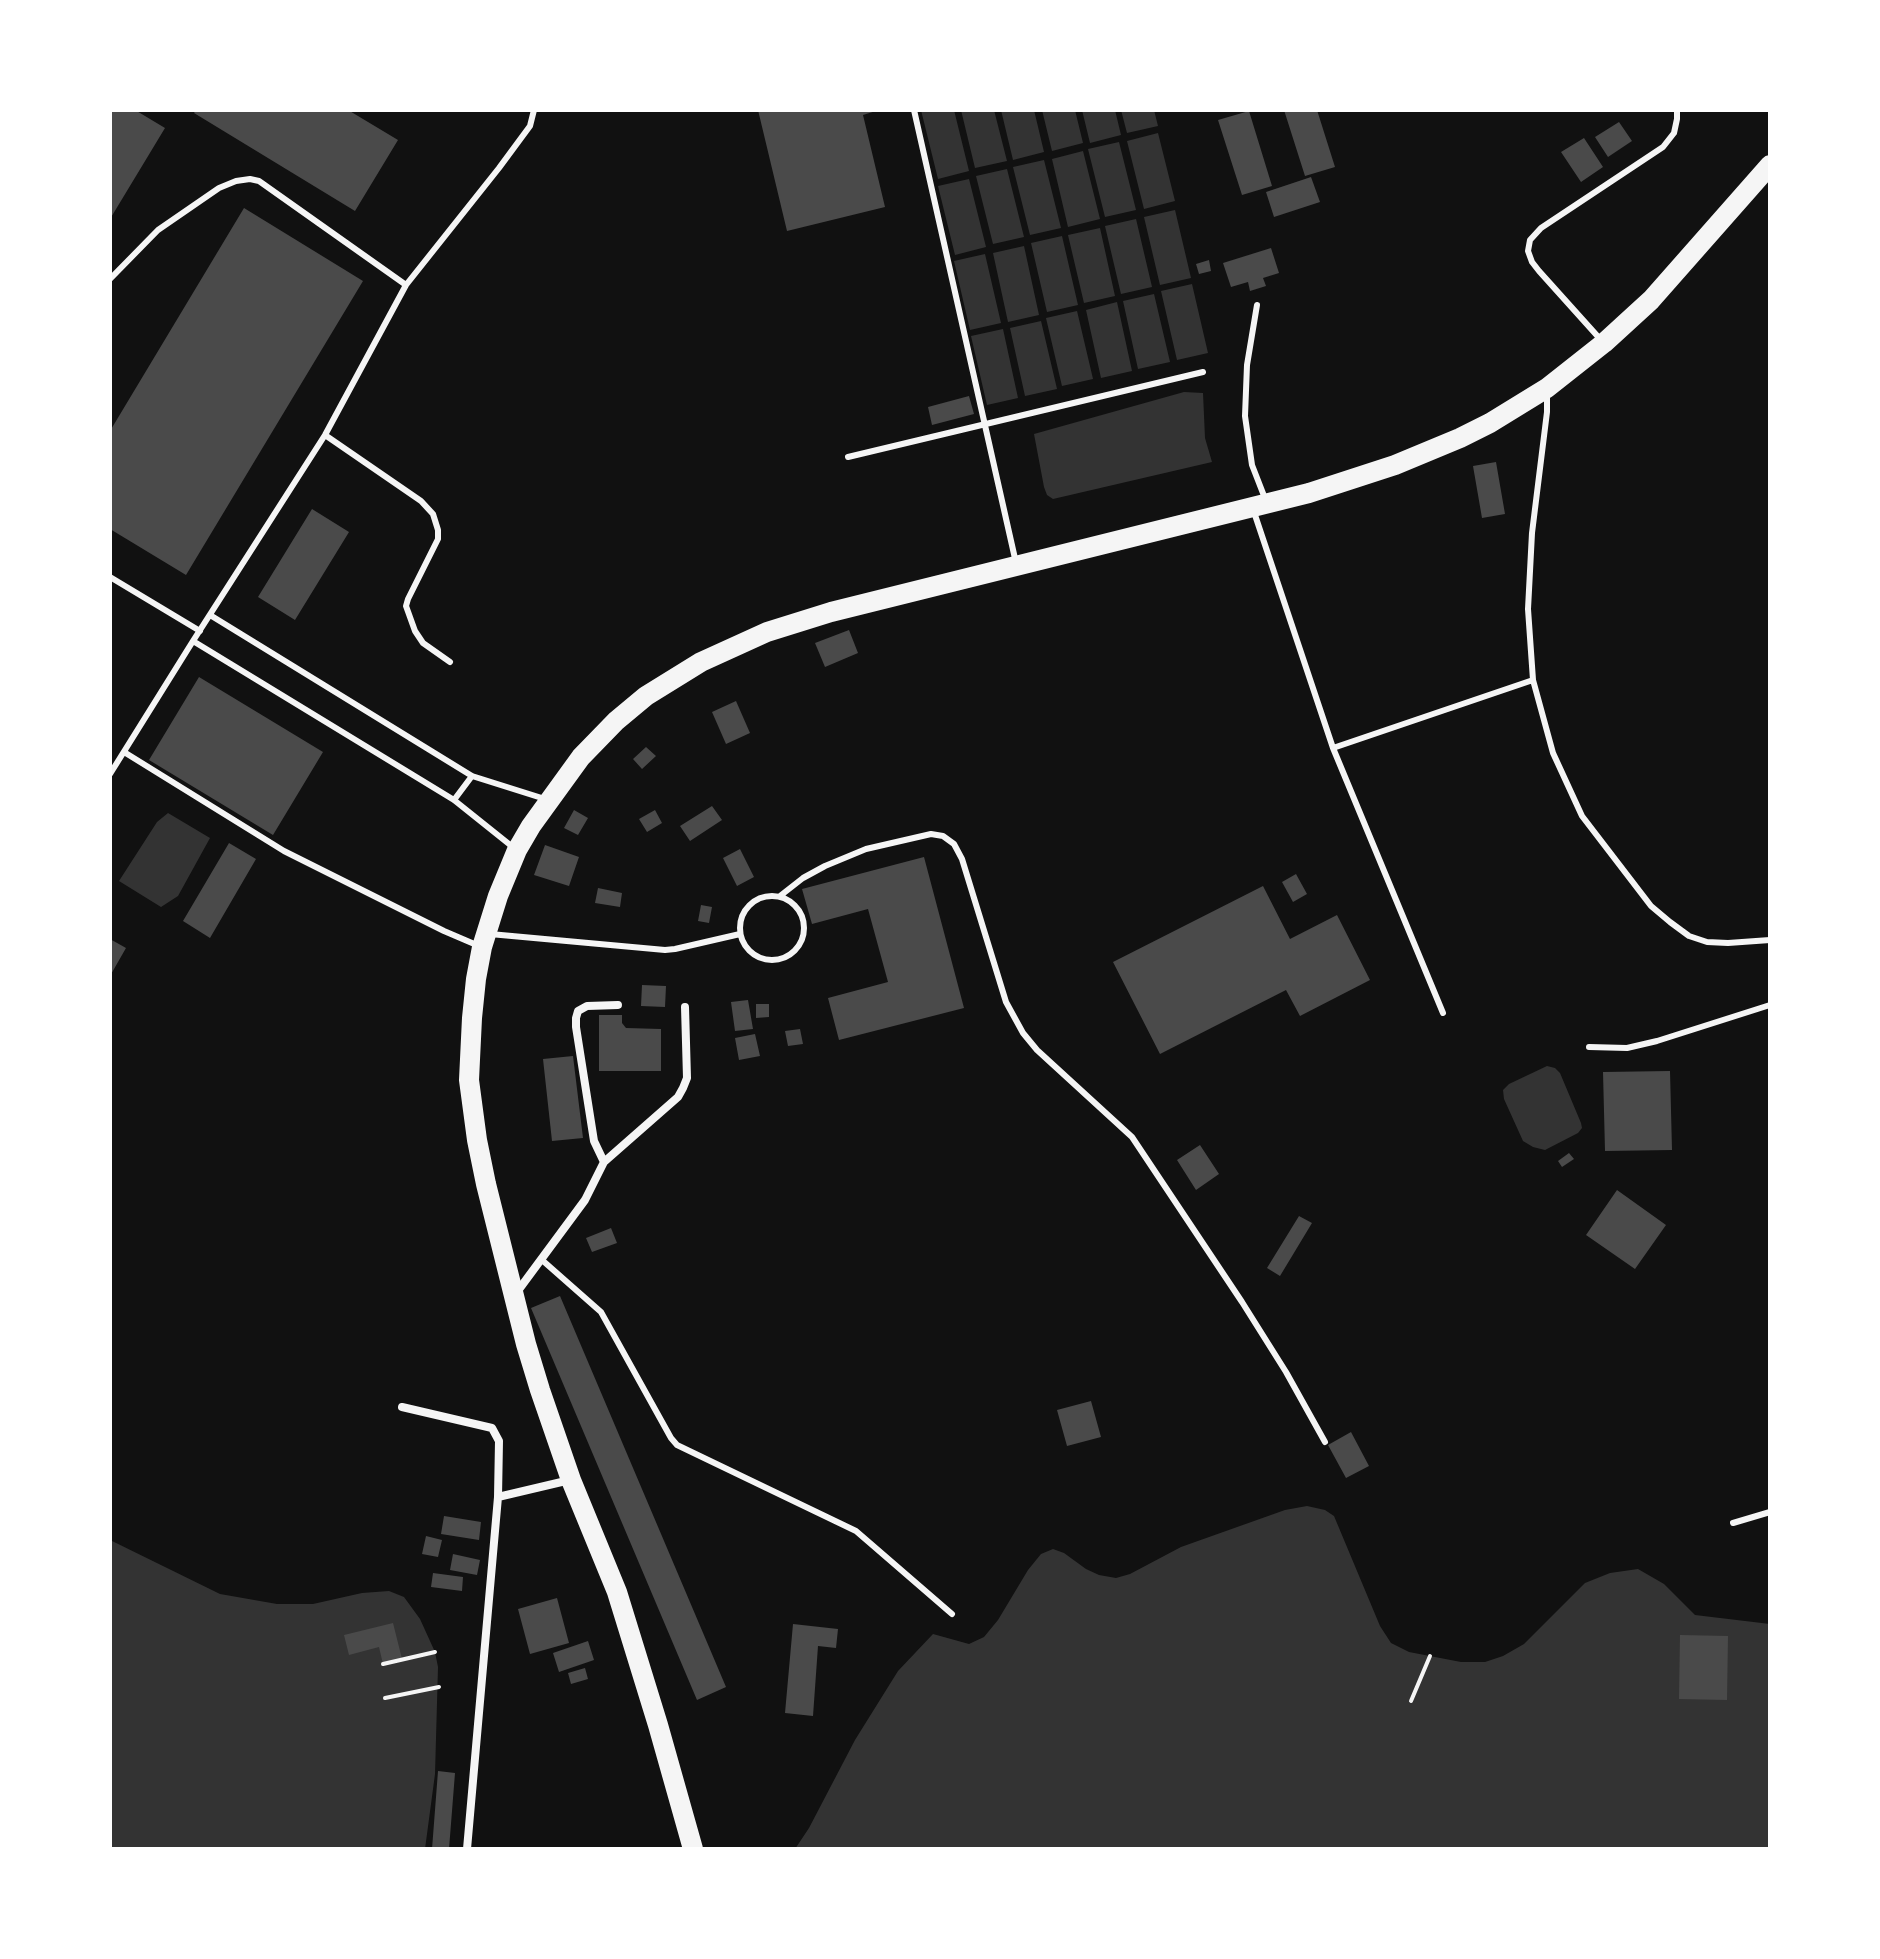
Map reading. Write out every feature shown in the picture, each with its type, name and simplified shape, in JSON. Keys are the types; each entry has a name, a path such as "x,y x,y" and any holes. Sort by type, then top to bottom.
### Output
{"highway":[{"path":"693,1849 617,1592 571,1480 540,1390 477,1140 469,1080 476,979 484,940 517,850 548,800 581,757 646,696 701,662 767,632 831,612 1260,506 1360,478 1490,423 1547,388 1604,343 1651,300 1770,165"}],"street":[{"path":"604,1162 594,1141 576,1018 578,1011 587,1006 618,1005"},
{"path":"514,1296 585,1200 604,1162 678,1097 687,1078 685,1007"},
{"path":"402,1407 492,1428 499,1441 498,1497 467,1849"},
{"path":"498,1497 571,1480"}],"lane":[{"path":"110,774 325,435 406,285 530,126 534,110"},
{"path":"914,110 1017,566"},
{"path":"1604,343 1532,262 1528,251 1530,240 1541,228 1663,147 1674,133 1677,110"},
{"path":"110,279 158,230 219,188 250,179 259,181 406,285"},
{"path":"1257,305 1247,365 1245,416 1260,506 1333,748 1443,1013"},
{"path":"848,457 1203,372"},
{"path":"1547,388 1547,412 1532,533 1528,609 1533,680 1553,753 1582,816 1651,906 1689,936 1707,942 1770,940"},
{"path":"325,435 421,501 433,514 438,539 406,606 423,643 450,662"},
{"path":"110,577 200,631"},
{"path":"210,615 472,776 548,800"},
{"path":"193,641 454,800 517,850"},
{"path":"1333,748 1533,680"},
{"path":"124,752 284,851 444,931 484,940 665,950 740,934"},
{"path":"454,800 472,776"},
{"path":"780,896 803,878 866,849 931,834 943,836 954,844 962,859 1006,1002 1023,1033 1037,1050 1120,1124 1144,1154 1257,1325 1325,1442"},
{"path":"780,896 798,909 803,919 802,939 797,948 781,959 761,958 745,945 740,934 743,913 759,898 780,896"},
{"path":"1589,1047 1627,1048 1770,1005"},
{"path":"542,1260 601,1312 677,1445 856,1531 952,1614"},
{"path":"1733,1523 1770,1512"}],"path":[{"path":"383,1664 435,1652"},
{"path":"1411,1701 1430,1656"},
{"path":"385,1698 439,1687"}],"shaded area":[{"path":"921,110 954,110 969,171 938,179"},
{"path":"961,110 994,110 1007,161 975,168"},
{"path":"1001,110 1034,110 1044,152 1013,160"},
{"path":"1042,110 1075,110 1083,143 1052,151"},
{"path":"1082,110 1115,110 1121,135 1090,143"},
{"path":"1121,110 1154,110 1158,126 1127,133"},
{"path":"1158,133 1175,201 1144,209 1127,141"},
{"path":"1119,142 1136,210 1105,217 1088,149"},
{"path":"1083,151 1100,219 1068,227 1052,159"},
{"path":"1044,160 1061,228 1030,235 1013,167"},
{"path":"1007,169 1024,237 993,244 976,176"},
{"path":"969,179 986,247 955,255 938,186"},
{"path":"1175,210 1191,278 1160,285 1144,217"},
{"path":"1136,219 1152,287 1121,294 1105,226"},
{"path":"1100,228 1115,296 1084,303 1068,235"},
{"path":"1062,236 1078,305 1047,312 1031,243"},
{"path":"1024,246 1039,315 1008,322 993,253"},
{"path":"985,254 1001,323 970,330 954,261"},
{"path":"1192,284 1208,353 1177,360 1161,291"},
{"path":"1154,294 1170,362 1138,369 1123,301"},
{"path":"1117,302 1132,371 1101,378 1086,310"},
{"path":"1077,311 1093,379 1062,386 1046,318"},
{"path":"1041,321 1057,389 1025,396 1010,328"},
{"path":"1003,329 1018,398 987,405 971,336"},
{"path":"1184,392 1203,393 1205,438 1212,462 1053,499 1047,495 1034,434"},
{"path":"168,813 210,838 178,896 161,907 119,881 157,822"},
{"path":"1547,1066 1560,1073 1582,1128 1545,1150 1523,1141 1503,1090"},
{"path":"1307,1506 1325,1510 1334,1516 1380,1626 1391,1643 1409,1652 1461,1662 1485,1662 1503,1656 1524,1644 1585,1583 1610,1573 1638,1569 1664,1584 1695,1615 1770,1624 1770,1849 795,1849 855,1740 898,1671 933,1634 969,1644 984,1637 1041,1554 1053,1549 1099,1575 1116,1578 1130,1574 1181,1547 1285,1510"},
{"path":"110,1540 220,1594 277,1604 313,1604 362,1593 389,1591 404,1597 420,1619 435,1652 438,1667 435,1774 425,1849 110,1849"}],"building":[{"path":"110,110 135,110 165,128 110,219"},
{"path":"196,110 348,110 398,140 355,211 194,113"},
{"path":"758,110 879,110 863,115 885,207 787,231"},
{"path":"1284,110 1317,110 1335,167 1305,176"},
{"path":"1249,111 1272,186 1242,195 1218,120"},
{"path":"1619,122 1632,141 1608,157 1595,137"},
{"path":"1584,138 1603,167 1581,182 1561,152"},
{"path":"1311,177 1320,202 1274,217 1266,192"},
{"path":"244,208 363,281 186,575 110,529 110,431"},
{"path":"1271,248 1279,273 1263,278 1266,286 1250,291 1248,282 1231,287 1223,263"},
{"path":"1209,260 1211,271 1199,274 1196,264"},
{"path":"969,396 974,414 932,425 928,407"},
{"path":"1496,462 1505,514 1482,518 1473,466"},
{"path":"312,509 349,532 295,620 258,597"},
{"path":"849,630 858,653 825,667 815,643"},
{"path":"199,677 323,752 273,835 149,760"},
{"path":"736,701 750,733 726,744 712,712"},
{"path":"646,747 656,756 642,769 633,759"},
{"path":"712,806 722,820 690,841 680,826"},
{"path":"574,810 588,818 578,835 564,828"},
{"path":"655,810 662,823 647,832 639,819"},
{"path":"229,843 256,859 210,938 183,921"},
{"path":"545,845 579,857 569,886 534,875"},
{"path":"740,849 754,877 737,886 723,858"},
{"path":"924,857 964,1008 839,1040 828,998 888,982 868,909 812,924 802,889"},
{"path":"1296,874 1307,894 1293,902 1282,882"},
{"path":"1263,886 1290,939 1337,915 1370,980 1300,1016 1286,990 1160,1054 1113,962"},
{"path":"598,888 622,893 620,907 595,903"},
{"path":"701,905 712,907 709,923 698,921"},
{"path":"110,939 126,948 110,976"},
{"path":"642,985 666,986 665,1007 641,1006"},
{"path":"748,1000 753,1029 735,1031 731,1002"},
{"path":"756,1004 769,1004 769,1017 756,1018"},
{"path":"599,1015 622,1015 626,1028 661,1029 661,1071 599,1071"},
{"path":"800,1029 803,1044 788,1046 785,1031"},
{"path":"755,1034 760,1056 739,1060 735,1038"},
{"path":"573,1056 583,1138 552,1141 543,1059"},
{"path":"1670,1071 1672,1150 1605,1151 1603,1072"},
{"path":"1200,1145 1219,1174 1196,1190 1177,1160"},
{"path":"1569,1153 1574,1159 1562,1167 1558,1161"},
{"path":"1617,1190 1666,1225 1635,1269 1586,1235"},
{"path":"1299,1216 1312,1223 1280,1276 1267,1268"},
{"path":"611,1228 617,1243 592,1252 586,1238"},
{"path":"560,1296 726,1687 697,1700 531,1308"},
{"path":"1091,1401 1101,1437 1067,1446 1057,1410"},
{"path":"1351,1432 1369,1466 1346,1478 1328,1445"},
{"path":"444,1516 481,1522 479,1540 441,1534"},
{"path":"426,1536 442,1540 438,1557 422,1554"},
{"path":"453,1554 480,1560 477,1575 450,1570"},
{"path":"433,1573 463,1577 462,1591 431,1587"},
{"path":"557,1598 569,1643 530,1654 518,1609"},
{"path":"393,1623 402,1659 383,1664 379,1647 349,1655 344,1635"},
{"path":"793,1624 838,1629 836,1648 818,1646 813,1716 785,1713"},
{"path":"1680,1635 1728,1636 1727,1700 1679,1699"},
{"path":"588,1641 594,1660 559,1672 553,1653"},
{"path":"585,1668 588,1679 571,1684 568,1673"},
{"path":"438,1771 455,1773 449,1849 432,1849"}]}
